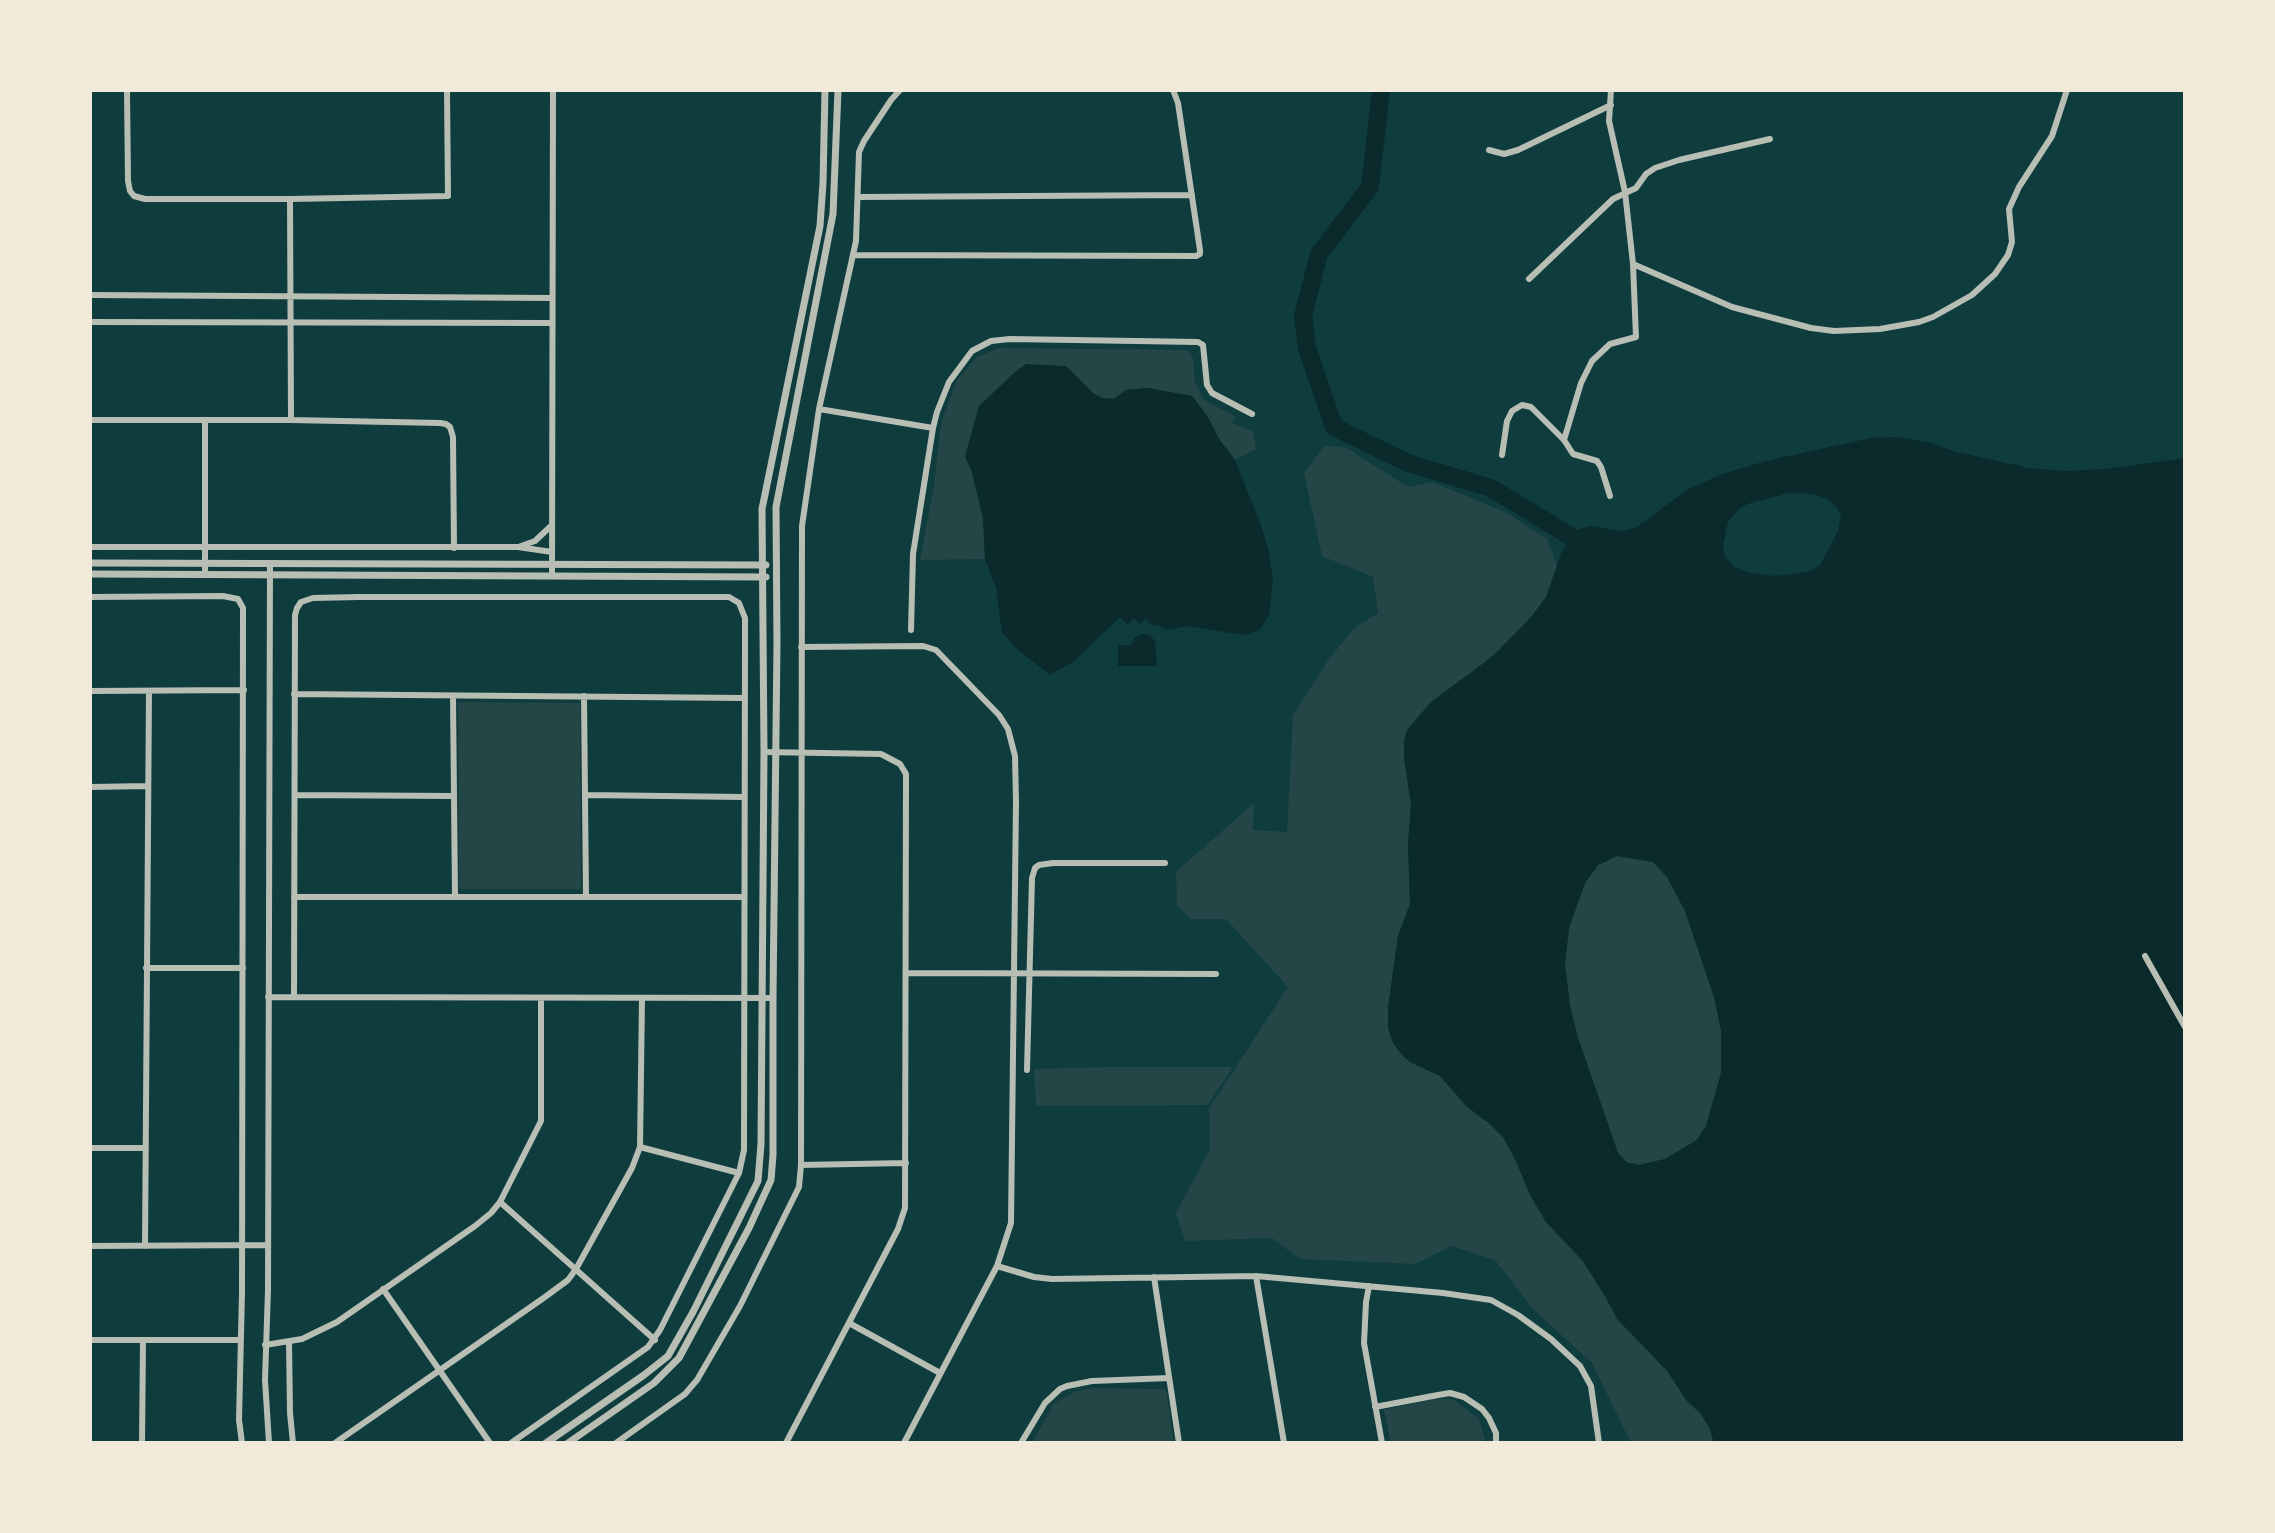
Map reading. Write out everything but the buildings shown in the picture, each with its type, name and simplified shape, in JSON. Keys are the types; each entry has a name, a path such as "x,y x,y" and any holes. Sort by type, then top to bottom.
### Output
{"street":[{"path":"127,90 128,181 134,196 145,199 448,196 447,90"},
{"path":"552,576 553,90"},
{"path":"546,1443 668,1356 752,1196 760,1171 764,752 762,518 820,226 825,90"},
{"path":"568,1443 654,1383 679,1358 762,1203 771,1180 777,499 833,214 838,90"},
{"path":"616,1443 685,1394 697,1380 740,1306 799,1187 802,526 819,409 853,255 859,197 859,152 900,90"},
{"path":"853,255 1190,257 1200,254 1178,103 1173,90"},
{"path":"1564,440 1581,383 1592,361 1610,344 1636,337 1633,264 1625,192 1609,121 1611,90"},
{"path":"1633,264 1732,307 1811,328 1843,331 1880,329 1910,325 1933,317 1972,295 1995,274 2008,255 2012,242 2009,209 2019,187 2052,136 2067,90"},
{"path":"1489,150 1504,154 1518,150 1611,105"},
{"path":"1529,279 1613,199 1636,188 1646,174 1666,164 1770,139"},
{"path":"859,197 1192,195"},
{"path":"290,199 291,420"},
{"path":"90,295 552,298"},
{"path":"90,322 552,323"},
{"path":"911,630 913,554 933,428 942,396 955,371 972,351 991,341 1010,339 1198,342 1203,345 1207,385 1212,393 1252,414"},
{"path":"1502,455 1507,421 1512,411 1522,405 1531,407 1564,440 1573,454 1599,464 1610,496"},
{"path":"819,409 933,428"},
{"path":"90,420 440,423 450,427 453,437 454,548"},
{"path":"205,420 205,574"},
{"path":"518,547 535,541 552,525"},
{"path":"90,547 518,547 552,552"},
{"path":"90,563 776,565"},
{"path":"269,1443 265,1404 265,1345 270,563"},
{"path":"90,574 776,577"},
{"path":"90,597 223,596 238,599 244,616 239,1420 242,1443"},
{"path":"294,997 294,694 297,608 301,602 313,598 734,599 744,612 744,1150 739,1173 655,1340 639,1355 511,1443"},
{"path":"801,647 923,646 936,650 1004,722 1013,745 1016,770 1011,1223 997,1266 904,1443"},
{"path":"90,691 244,690"},
{"path":"145,1246 149,691"},
{"path":"294,694 744,698"},
{"path":"453,696 455,896"},
{"path":"584,696 586,897"},
{"path":"764,752 875,753 900,764 906,780 905,1208 786,1443"},
{"path":"90,787 148,786"},
{"path":"295,795 453,796"},
{"path":"586,795 743,797"},
{"path":"1027,1070 1032,878 1035,868 1053,863 1165,863"},
{"path":"294,897 743,897"},
{"path":"2145,956 2185,1027"},
{"path":"146,968 243,968"},
{"path":"906,973 1216,974"},
{"path":"268,997 773,998"},
{"path":"265,1345 302,1339 328,1328 475,1226 500,1202 541,1121 541,998"},
{"path":"335,1443 545,1297 568,1280 576,1269 632,1168 640,1147 642,998"},
{"path":"640,1147 739,1173"},
{"path":"90,1148 145,1148"},
{"path":"801,1165 906,1163"},
{"path":"500,1202 655,1340"},
{"path":"90,1246 268,1245"},
{"path":"997,1266 1052,1279 1256,1276 1491,1300 1509,1308 1551,1339 1580,1366 1595,1405 1599,1443"},
{"path":"1256,1276 1284,1443"},
{"path":"1154,1277 1179,1443"},
{"path":"1369,1286 1364,1343 1382,1443"},
{"path":"383,1289 490,1443"},
{"path":"849,1323 940,1373"},
{"path":"90,1340 240,1340"},
{"path":"142,1443 143,1340"},
{"path":"289,1342 293,1443"},
{"path":"1021,1443 1045,1403 1060,1389 1092,1381 1169,1378"},
{"path":"1375,1407 1450,1393 1464,1397 1489,1418 1496,1433 1496,1443"}],"shaded area":[{"path":"999,348 1187,350 1193,358 1195,383 1205,401 1235,416 1232,423 1253,431 1256,449 1235,460 1192,396 1146,388 1126,390 1114,399 1102,398 1066,366 995,393 979,406 965,457 972,472 983,518 985,559 920,560 934,486 941,423 957,380 977,357"},
{"path":"1026,364 1066,366 1102,398 1114,399 1126,390 1147,388 1192,396 1235,460 1262,528 1273,579 1269,615 1260,630 1243,635 1188,626 1166,630 1157,624 1154,627 1146,619 1140,624 1134,619 1127,625 1120,617 1073,662 1050,675 1016,648 1002,632 996,588 985,559 983,518 972,472 965,457 979,406"},
{"path":"1896,437 1928,442 1957,452 2029,468 2064,471 2185,458 2185,1443 1714,1443 1700,1413 1686,1400 1668,1372 1618,1320 1583,1261 1546,1222 1503,1137 1467,1107 1440,1076 1410,1062 1401,1054 1388,1028 1398,936 1410,904 1408,844 1411,805 1404,757 1407,730 1431,702 1493,656 1532,616 1546,597 1570,536 1579,529 1590,526 1623,531 1635,528 1690,488 1725,473 1871,438","holes":["1789,493 1825,498 1837,507 1841,516 1838,531 1820,565 1808,572 1776,576 1749,573 1733,566 1724,554 1723,546 1728,522 1747,504","1617,856 1653,862 1667,877 1685,911 1714,997 1721,1030 1721,1073 1706,1126 1697,1140 1665,1159 1639,1165 1626,1162 1618,1153 1578,1038 1565,964 1569,928 1585,883 1598,865"]},
{"path":"1324,446 1345,447 1408,487 1432,482 1505,512 1547,539 1558,568 1546,597 1522,629 1455,686 1404,757 1411,805 1408,844 1410,904 1398,936 1388,1028 1393,1043 1410,1062 1440,1076 1503,1137 1546,1222 1583,1261 1618,1320 1668,1372 1686,1400 1700,1413 1714,1443 1631,1443 1592,1363 1532,1308 1495,1260 1451,1246 1415,1264 1300,1259 1272,1238 1185,1241 1176,1213 1210,1149 1209,1108 1288,987 1226,919 1191,919 1177,905 1176,872 1254,803 1253,830 1287,832 1293,715 1327,662 1354,628 1378,613 1373,577 1322,556 1304,473"},
{"path":"1142,634 1150,635 1155,641 1157,666 1118,666 1118,645 1131,645 1134,638"},
{"path":"458,702 580,703 581,889 459,889"},
{"path":"1617,856 1653,862 1667,877 1685,911 1714,997 1721,1030 1721,1073 1706,1126 1697,1140 1665,1159 1639,1165 1626,1162 1618,1153 1578,1038 1565,964 1569,928 1585,883 1598,865"},
{"path":"1233,1067 1208,1105 1036,1106 1034,1069"},
{"path":"1091,1388 1166,1389 1174,1443 1032,1443 1054,1403 1074,1392"},
{"path":"1434,1399 1453,1399 1479,1419 1486,1443 1391,1443 1384,1410"}],"waterway":[{"path":"1381,90 1370,187 1319,254 1303,316 1307,348 1334,427 1408,463 1491,488 1570,536 1585,552"}]}
